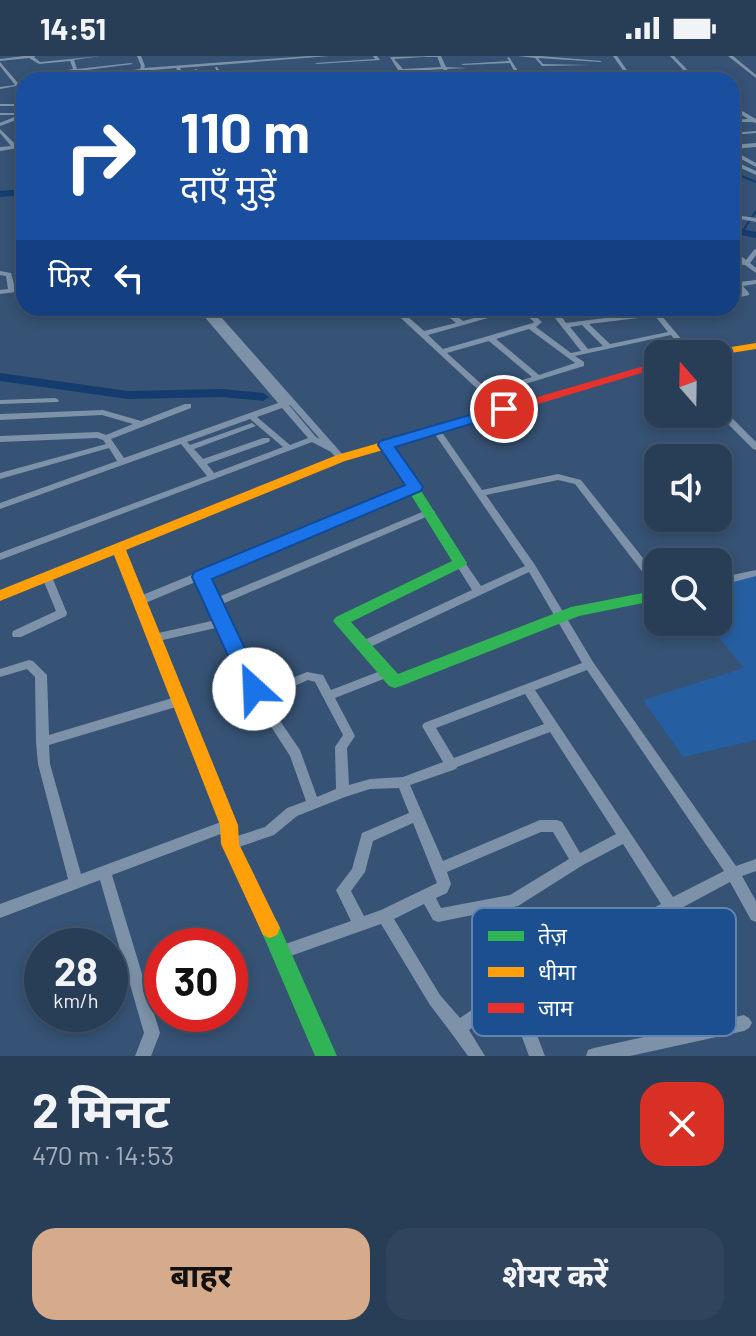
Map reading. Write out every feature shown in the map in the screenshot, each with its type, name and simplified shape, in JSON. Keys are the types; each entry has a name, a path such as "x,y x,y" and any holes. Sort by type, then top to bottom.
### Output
{"street":[{"path":"16,84 0,61 31,56 36,62 44,63 97,56 115,72"},
{"path":"239,72 279,56"},
{"path":"272,57 327,56"},
{"path":"400,70 391,58 437,56 446,72"},
{"path":"460,57 508,56 518,72"},
{"path":"520,56 557,68 589,67 598,59"},
{"path":"672,56 687,72"},
{"path":"730,56 756,77"},
{"path":"145,72 202,57 218,61"},
{"path":"144,72 166,60 246,58 291,65 376,58 387,71"},
{"path":"290,58 291,65"},
{"path":"72,60 75,70"},
{"path":"179,62 196,70 218,61"},
{"path":"357,61 360,72"},
{"path":"44,63 52,72"},
{"path":"266,63 271,72"},
{"path":"334,63 340,72"},
{"path":"482,63 487,72"},
{"path":"469,72 482,63 589,67 599,72"},
{"path":"60,72 109,66 137,72"},
{"path":"250,66 254,72"},
{"path":"557,68 589,67"},
{"path":"382,72 444,68 463,72"},
{"path":"0,69 16,86"},
{"path":"0,149 15,147 1,125"},
{"path":"748,132 756,138"},
{"path":"740,133 756,132"},
{"path":"747,263 756,251"},
{"path":"740,257 756,271"},
{"path":"740,263 747,263"},
{"path":"0,273 9,274 12,290"},
{"path":"0,292 16,290"},
{"path":"208,316 286,403 331,444 336,454"},
{"path":"215,316 313,439 336,454"},
{"path":"403,316 504,409"},
{"path":"452,316 461,323"},
{"path":"422,334 487,316"},
{"path":"442,352 531,327 538,322 530,316"},
{"path":"558,316 586,352"},
{"path":"565,325 638,316"},
{"path":"659,316 677,340"},
{"path":"584,323 608,346"},
{"path":"489,395 581,364 531,327"},
{"path":"571,355 671,333"},
{"path":"490,338 538,378"},
{"path":"732,350 756,346"},
{"path":"1,593 118,548 336,454 386,445 644,369"},
{"path":"0,402 55,400"},
{"path":"185,444 205,442 286,403"},
{"path":"0,476 108,442 141,424 188,406"},
{"path":"0,417 103,412 141,424"},
{"path":"249,420 277,451"},
{"path":"0,506 121,460 185,444 249,420"},
{"path":"249,420 288,447"},
{"path":"732,423 756,447"},
{"path":"436,430 531,567 558,618 589,665 733,873 756,915"},
{"path":"0,439 90,434 108,442 121,460"},
{"path":"0,557 313,439"},
{"path":"201,463 266,440"},
{"path":"205,442 218,457"},
{"path":"185,444 212,476"},
{"path":"386,445 479,592"},
{"path":"479,493 558,477 578,482 644,566"},
{"path":"139,601 415,487"},
{"path":"213,604 430,512"},
{"path":"118,548 229,825 230,844 282,952 326,1056"},
{"path":"460,563 344,617 342,626 395,682 582,609 644,598"},
{"path":"362,646 531,567"},
{"path":"732,579 756,573"},
{"path":"17,634 62,613 47,577"},
{"path":"201,577 258,697 296,754 313,804"},
{"path":"154,638 222,623"},
{"path":"0,673 29,664 37,669 43,715 44,764 76,881"},
{"path":"452,765 428,726 589,665"},
{"path":"329,696 387,673"},
{"path":"258,697 307,676 319,678 349,736 341,747 343,792"},
{"path":"527,688 671,906"},
{"path":"42,742 179,701"},
{"path":"230,844 269,831 292,812 343,792 370,784 403,782 552,726"},
{"path":"282,952 384,916 427,896 444,884 403,782"},
{"path":"360,924 343,890 358,872 367,837 418,815"},
{"path":"439,869 548,823 557,826 578,861"},
{"path":"0,911 229,825"},
{"path":"481,908 505,904 625,836"},
{"path":"667,908 733,873 756,865"},
{"path":"104,871 152,1033 143,1056"},
{"path":"427,896 438,915 472,909"},
{"path":"384,916 435,1000 477,1056"},
{"path":"458,1028 472,1018"},
{"path":"736,1025 744,1023"},
{"path":"529,1036 537,1056"},
{"path":"594,1056 685,1036"}],"shaded area":[{"path":"756,576 756,740 683,757 643,700 744,668 718,636 732,636 732,581"}],"waterway":[{"path":"740,175 756,182"},
{"path":"0,194 16,193"},
{"path":"742,232 756,211"},
{"path":"740,232 756,235"},
{"path":"0,377 128,395 222,393 263,397"}],"traffic: fast":[{"path":"386,445 460,563 341,621 395,682 576,611 644,598"},
{"path":"270,928 326,1056"}],"traffic: slow":[{"path":"732,350 756,346"},
{"path":"0,596 341,458 431,432"},
{"path":"118,548 229,825 230,844 270,928"}],"traffic: jam":[{"path":"431,432 644,369"}],"route":[{"path":"254,689 201,577 415,487 386,445 504,409"}]}
